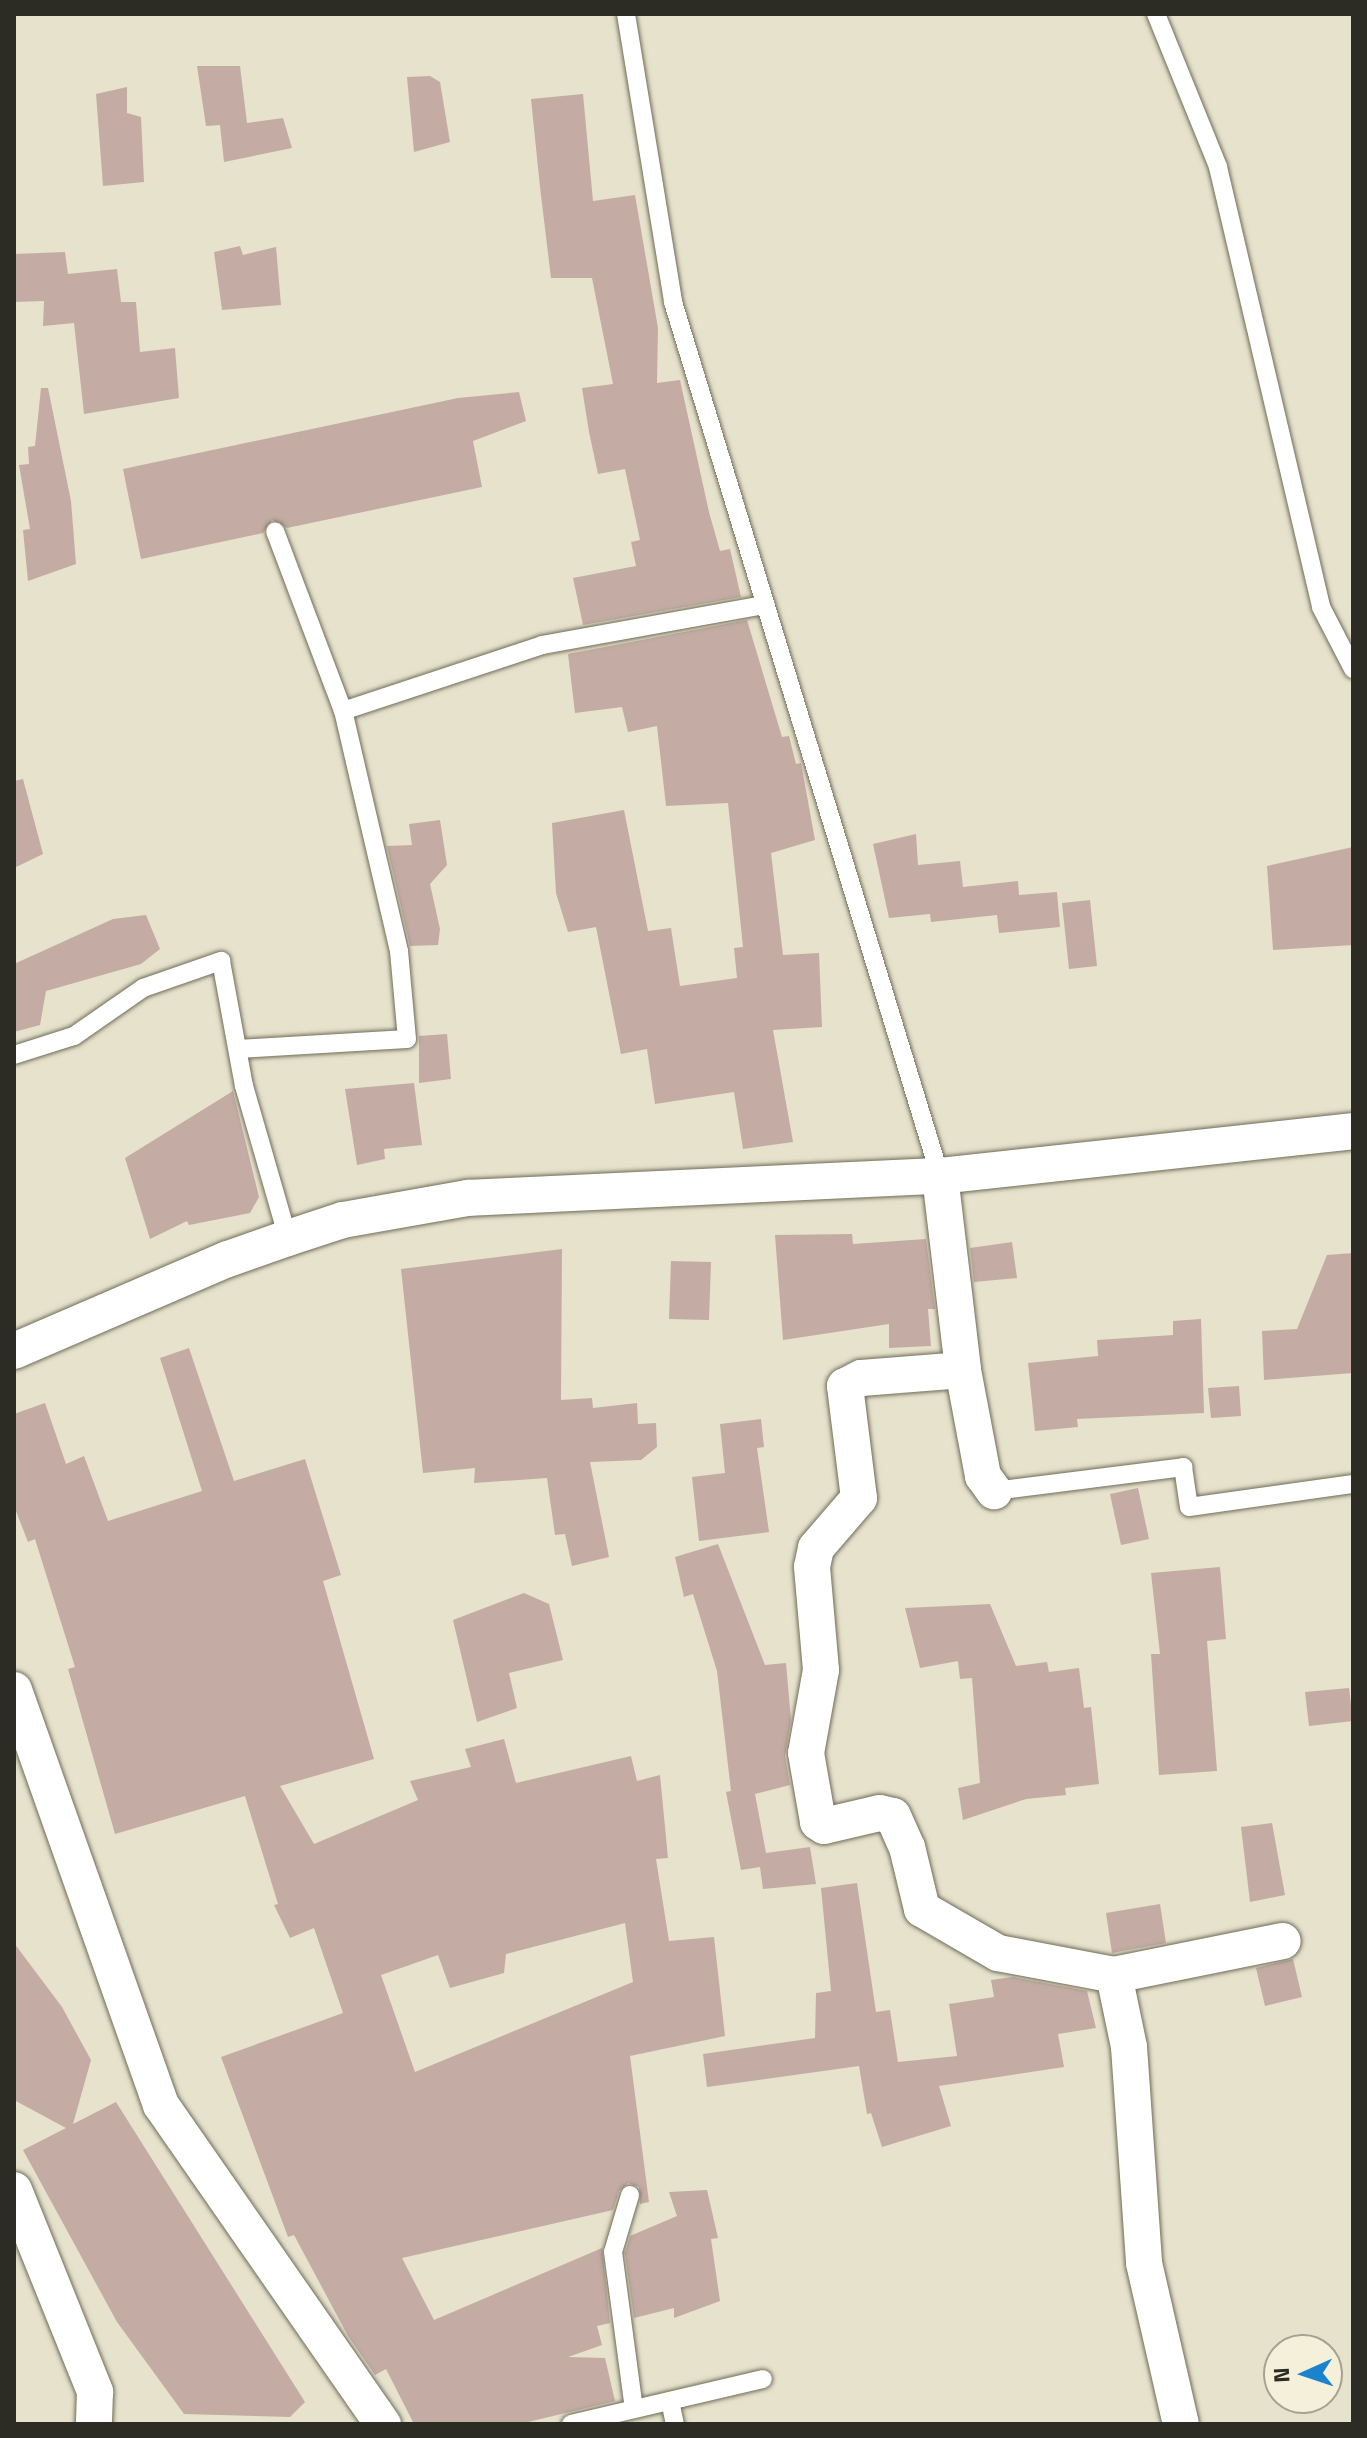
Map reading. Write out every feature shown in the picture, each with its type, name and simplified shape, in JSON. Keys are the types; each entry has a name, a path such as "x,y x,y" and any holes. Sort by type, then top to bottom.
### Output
{"street":[{"path":"14,1351 228,1259 288,1238 343,1220 468,1198 940,1176 1353,1131"},
{"path":"940,1176 963,1370 983,1476 994,1491"},
{"path":"963,1370 861,1378 845,1386 859,1498 816,1548 812,1567 821,1670 806,1753 818,1822 824,1826 887,1813 907,1847 922,1909 998,1953 1114,1975 1283,1941"},
{"path":"14,1690 25,1753 161,2105 383,2424"},
{"path":"1114,1975 1129,2047 1144,2263 1181,2424"},
{"path":"14,2190 95,2392 94,2424"}],"lane":[{"path":"626,14 673,302 940,1176"},
{"path":"1156,14 1218,167 1321,607 1353,669"},
{"path":"238,1049 407,1039 399,951 343,711 275,531"},
{"path":"343,711 542,645 765,605"},
{"path":"14,1055 74,1036 143,988 221,961 238,1049 288,1238"},
{"path":"994,1491 1183,1467 1189,1507 1353,1484"},
{"path":"630,2195 613,2252 634,2409"},
{"path":"571,2424 763,2379"},
{"path":"670,2401 675,2424"}],"building":[{"path":"197,66 240,66 247,123 283,118 292,148 224,162 220,125 206,126"},
{"path":"430,76 440,82 450,142 414,152 407,77"},
{"path":"127,87 127,113 141,117 144,182 103,186 96,94"},
{"path":"583,94 593,201 635,195 658,328 657,383 680,380 709,512 720,551 730,549 741,597 583,625 573,578 636,566 631,542 640,540 625,469 598,474 589,432 582,388 613,384 592,278 551,278 531,99"},
{"path":"240,246 243,255 276,247 281,305 222,310 214,252"},
{"path":"65,252 68,274 117,269 121,302 136,302 140,352 175,348 179,398 84,414 74,323 43,326 44,301 14,302 14,254"},
{"path":"41,388 48,388 71,501 76,564 28,581 23,530 30,529 19,465 29,464 28,447 35,446"},
{"path":"519,392 526,421 473,441 482,487 287,528 272,520 263,533 141,559 123,469 458,398"},
{"path":"747,620 782,737 789,736 796,764 801,763 815,840 771,853 783,955 819,953 822,1027 773,1030 793,1142 743,1149 734,1092 655,1104 647,1049 621,1054 596,927 568,932 556,893 552,823 624,810 648,931 671,928 680,986 737,978 734,948 743,947 728,803 666,806 657,726 628,732 622,707 575,713 568,654"},
{"path":"23,779 43,854 14,868 14,781"},
{"path":"440,820 447,865 430,884 440,929 438,945 410,946 387,846 412,845 409,824"},
{"path":"916,834 918,865 960,861 963,887 1018,881 1019,895 1057,892 1060,927 999,933 997,915 931,922 930,914 889,918 873,844"},
{"path":"1353,847 1353,945 1273,950 1267,866"},
{"path":"1090,900 1097,966 1069,969 1062,903"},
{"path":"146,915 160,949 141,964 46,991 40,1025 14,1032 14,964 113,919"},
{"path":"447,1034 451,1079 419,1083 419,1036"},
{"path":"414,1083 422,1145 384,1149 385,1159 357,1165 345,1089"},
{"path":"233,1091 259,1197 250,1213 189,1225 187,1221 150,1239 125,1158"},
{"path":"852,1234 853,1244 926,1239 935,1309 928,1309 931,1346 889,1348 889,1324 783,1340 775,1235"},
{"path":"1012,1242 1017,1278 974,1282 970,1248"},
{"path":"562,1249 561,1400 592,1398 593,1408 637,1403 638,1424 656,1423 657,1447 641,1460 590,1462 609,1557 572,1566 565,1534 555,1535 547,1478 474,1483 475,1468 423,1473 401,1269"},
{"path":"1353,1253 1353,1373 1264,1380 1262,1331 1297,1329 1327,1255"},
{"path":"671,1261 711,1262 709,1320 669,1319"},
{"path":"1201,1319 1204,1413 1077,1419 1078,1427 1035,1431 1028,1363 1098,1356 1097,1340 1173,1335 1173,1321"},
{"path":"189,1348 234,1481 305,1459 341,1575 323,1581 374,1759 280,1786 314,1844 418,1800 410,1781 471,1767 465,1749 504,1739 516,1783 631,1756 637,1781 660,1775 668,1858 656,1859 669,1941 714,1937 725,2036 630,2056 649,2202 640,2204 639,2187 628,2183 619,2191 613,2210 402,2258 434,2320 602,2248 610,2323 597,2326 602,2345 568,2357 605,2358 615,2401 520,2424 414,2424 386,2369 375,2375 348,2336 294,2235 288,2237 221,2057 343,2013 314,1928 290,1938 274,1905 278,1904 245,1796 115,1834 68,1669 75,1667 35,1539 28,1542 14,1506 14,1414 45,1403 66,1464 84,1456 108,1521 202,1491 160,1358","holes":["625,1923 633,1982 415,2072 381,1975 438,1955 450,1988 504,1973 506,1954"]},
{"path":"1239,1386 1241,1416 1211,1418 1208,1388"},
{"path":"761,1419 764,1447 757,1448 769,1532 699,1541 692,1477 725,1473 720,1424"},
{"path":"1138,1488 1149,1539 1121,1545 1110,1494"},
{"path":"718,1544 765,1665 786,1663 791,1720 785,1756 790,1785 755,1794 766,1853 810,1847 816,1884 763,1889 760,1867 741,1870 726,1792 731,1791 717,1671 693,1594 684,1597 675,1557"},
{"path":"1220,1567 1226,1639 1207,1641 1217,1771 1159,1775 1151,1654 1160,1654 1151,1573"},
{"path":"524,1593 549,1604 563,1660 509,1673 517,1708 477,1722 453,1620"},
{"path":"990,1604 1016,1666 1047,1662 1049,1672 1079,1668 1084,1708 1091,1707 1099,1784 1065,1788 1066,1795 1026,1799 963,1820 958,1788 980,1783 972,1678 960,1679 958,1661 920,1668 905,1608"},
{"path":"1349,1688 1353,1721 1309,1726 1305,1692"},
{"path":"1272,1823 1285,1895 1250,1902 1241,1827"},
{"path":"857,1883 876,2012 890,2010 898,2062 957,2056 949,2004 994,1997 991,1980 1012,1977 1087,1991 1096,2028 1058,2034 1064,2067 939,2086 951,2126 882,2147 871,2113 867,2114 859,2066 707,2087 703,2054 815,2038 816,1993 831,1991 821,1888"},
{"path":"1160,1904 1166,1943 1112,1953 1106,1913"},
{"path":"14,1943 62,2007 91,2060 73,2124 116,2102 305,2402 290,2417 184,2414 117,2322 23,2150 66,2128 14,2100"},
{"path":"1293,1959 1302,1997 1265,2006 1256,1968"},
{"path":"707,2190 718,2238 711,2239 720,2301 674,2318 674,2308 634,2318 625,2253 630,2236 677,2216 669,2192"}]}
